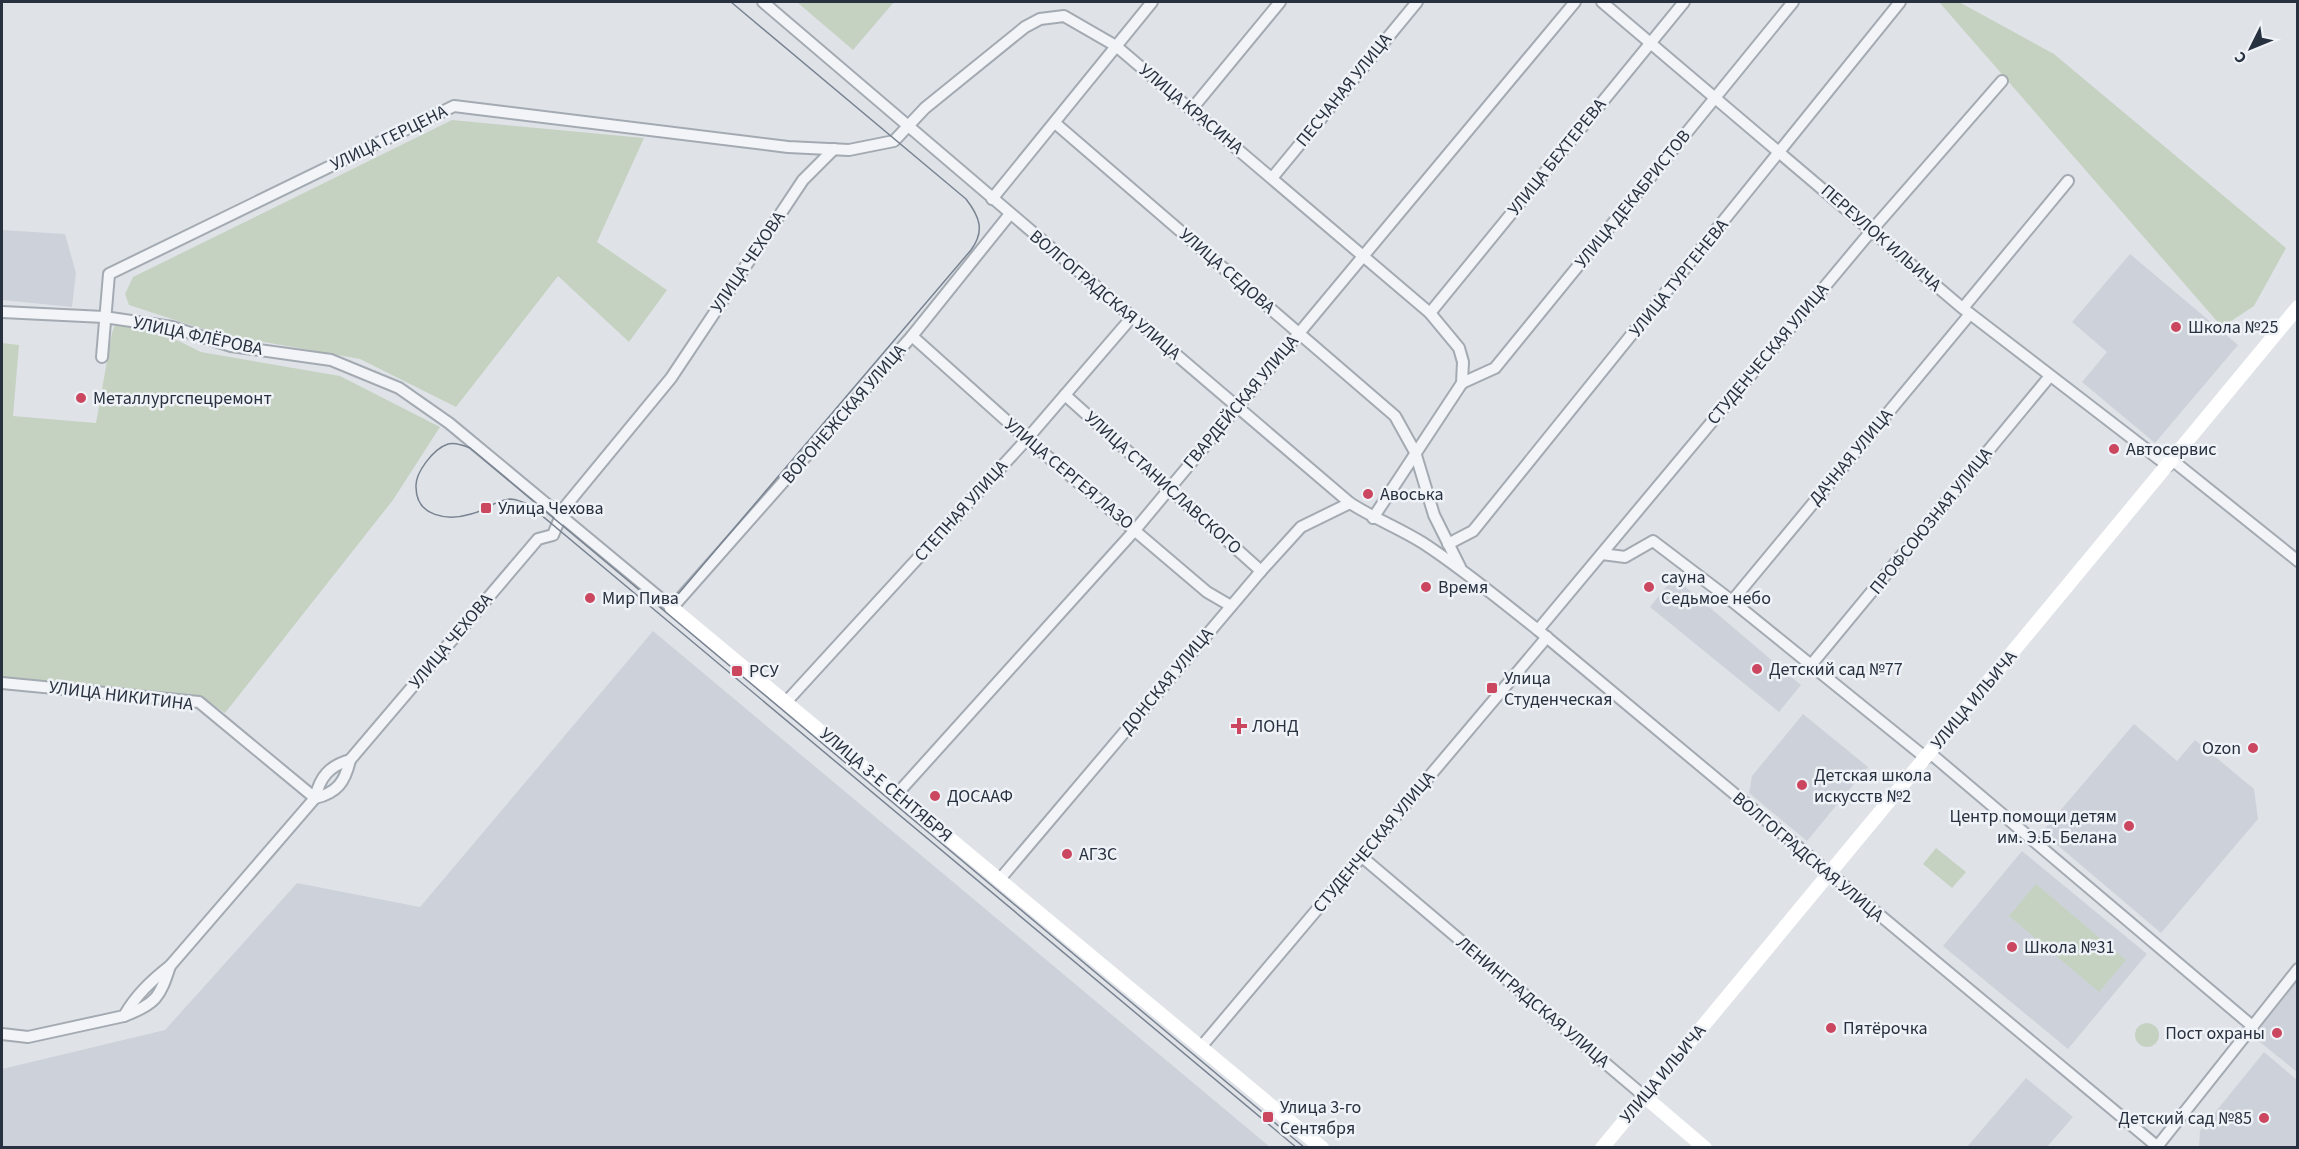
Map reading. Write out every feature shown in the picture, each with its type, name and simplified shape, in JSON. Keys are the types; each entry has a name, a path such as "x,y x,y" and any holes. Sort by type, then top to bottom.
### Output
{"street":[{"name":"ВОЛГОГРАДСКАЯ УЛИЦА","path":"763,2 910,125 992,199 1350,503 1373,518 1420,541 1461,568 2157,1146"},
{"path":"992,199 1152,2"},
{"path":"1191,110 1280,2"},
{"name":"ПЕСЧАНАЯ УЛИЦА","path":"1272,177 1417,2"},
{"name":"ГВАРДЕЙСКАЯ УЛИЦА","path":"897,794 1135,530 1575,2"},
{"name":"ПЕРЕУЛОК ИЛЬИЧА","path":"1602,2 1781,151 1967,311 2050,376 2170,463 2298,561"},
{"name":"УЛИЦА БЕХТЕРЕВА","path":"1430,313 1684,2"},
{"name":"УЛИЦА ДЕКАБРИСТОВ","path":"1462,383 1494,368 1717,98 1793,2"},
{"name":"УЛИЦА ТУРГЕНЕВА","path":"1448,544 1473,531 1900,2"},
{"name":"УЛИЦА КРАСИНА","path":"910,125 925,108 1025,27 1040,19 1057,15 1070,18 1116,46 1365,255 1430,313 1455,340 1463,362 1462,383"},
{"name":"СТУДЕНЧЕСКАЯ УЛИЦА","path":"1201,1047 1362,857 1543,634 1602,554 1872,230 2002,81"},
{"name":"УЛИЦА ГЕРЦЕНА","path":"102,357 109,274 454,106 788,147 849,150 894,141 910,125"},
{"name":"УЛИЦА СЕДОВА","path":"1055,123 1395,416 1415,452"},
{"name":"УЛИЦА ЧЕХОВА","path":"124,1016 134,1000 152,980 170,966 315,798 319,782 333,765 350,760 538,539 553,535 564,508 598,463 670,378 803,180 834,149"},
{"name":"ДАЧНАЯ УЛИЦА","path":"1732,601 1967,311 2068,181"},
{"name":"ВОРОНЕЖСКАЯ УЛИЦА","path":"672,608 912,336 1010,214"},
{"name":"УЛИЦА ИЛЬИЧА","path":"1602,1148 2298,308"},
{"name":"УЛИЦА ФЛЁРОВА","path":"2,312 104,317 172,327 231,346 331,360 399,388 449,423"},
{"name":"СТЕПНАЯ УЛИЦА","path":"787,701 1027,439 1132,317"},
{"name":"УЛИЦА СЕРГЕЯ ЛАЗО","path":"912,336 1027,439 1207,592 1231,606"},
{"name":"ПРОФСОЮЗНАЯ УЛИЦА","path":"1811,665 2050,376"},
{"path":"1373,518 1462,383"},
{"name":"УЛИЦА СТАНИСЛАВСКОГО","path":"1065,395 1261,571"},
{"name":"УЛИЦА 3-Е СЕНТЯБРЯ","path":"449,423 561,518 787,701 1322,1148"},
{"name":"ВОЛГОГРАДСКАЯ УЛИЦА","path":"1415,452 1428,498 1461,568"},
{"name":"ДОНСКАЯ УЛИЦА","path":"1000,879 1231,606 1301,527 1350,503"},
{"path":"1602,554 1624,557 1653,541 1928,756 2251,1026"},
{"name":"УЛИЦА НИКИТИНА","path":"2,683 199,702 315,798"},
{"path":"315,798 332,794 346,778 350,760"},
{"name":"ЛЕНИНГРАДСКАЯ УЛИЦА","path":"1362,857 1705,1148"},
{"path":"2,1034 28,1037 124,1016 152,1003 161,994 170,966"},
{"path":"2157,1146 2298,969"}],"shaded area":[{"path":"2,230 65,234 76,273 72,307 2,300"},
{"path":"2130,254 2238,345 2155,443 2082,382 2107,352 2072,322"},
{"path":"1674,577 1801,685 1779,712 1650,607"},
{"path":"653,631 1270,1147 2,1147 2,1069 165,1030 297,883 420,907"},
{"name":"Детская школа искусств №2","path":"1803,714 1868,767 1807,841 1749,793 1752,776"},
{"path":"2134,724 2177,761 2195,740 2254,789 2258,819 2161,933 2042,832"},
{"path":"2022,851 2147,954 2068,1049 1943,946"},
{"path":"2297,976 2297,1072 2250,1034"},
{"path":"2264,1052 2297,1080 2297,1147 2199,1147 2200,1131"},
{"path":"2026,1078 2073,1117 2047,1147 1967,1147"}],"green space":[{"path":"797,2 894,2 853,50"},
{"path":"1939,2 1959,2 2054,54 2286,248 2254,306 2222,327"},
{"path":"452,120 644,138 597,242 667,290 629,342 558,276 456,407 360,359 218,334 129,305 125,294 133,277"},
{"path":"120,312 201,352 340,376 440,427 393,500 225,713 200,696 2,680 2,343 19,345 13,416 96,423 112,333"},
{"path":"1936,848 1966,872 1952,888 1923,864"},
{"path":"2036,884 2126,960 2099,992 2009,916"},
{"path":"2147,1023 2152,1024 2158,1030 2158,1040 2152,1046 2147,1047 2142,1046 2136,1040 2135,1035 2136,1030 2142,1024"}],"tram line":[{"path":"649,599 666,598 679,593 971,250 979,230 975,212 966,199 731,2"},
{"path":"1297,1148 528,504 510,499 495,503 476,513 453,517 427,511 417,497 416,487 418,475 426,462 448,444 470,448 1305,1148"}],"place":[{"name":"Школа №25","path":"2176,327"},
{"name":"Металлургспецремонт","path":"81,398"},
{"name":"Автосервис","path":"2114,449"},
{"name":"Авоська","path":"1368,494"},
{"name":"Улица Чехова","path":"486,508"},
{"name":"Время","path":"1426,587"},
{"name":"сауна Седьмое небо","path":"1649,587"},
{"name":"Мир Пива","path":"590,598"},
{"name":"Детский сад №77","path":"1757,669"},
{"name":"РСУ","path":"737,671"},
{"name":"Улица Студенческая","path":"1492,688"},
{"name":"ЛОНД","path":"1239,726"},
{"name":"Ozon","path":"2253,748"},
{"name":"Детская школа искусств №2","path":"1802,785"},
{"name":"ДОСААФ","path":"935,796"},
{"name":"Центр помощи детям им. Э.Б. Белана","path":"2129,826"},
{"name":"АГЗС","path":"1067,854"},
{"name":"Школа №31","path":"2012,947"},
{"name":"Пятёрочка","path":"1831,1028"},
{"name":"Пост охраны","path":"2277,1033"},
{"name":"Улица 3-го Сентября","path":"1268,1117"},
{"name":"Детский сад №85","path":"2264,1118"}]}
